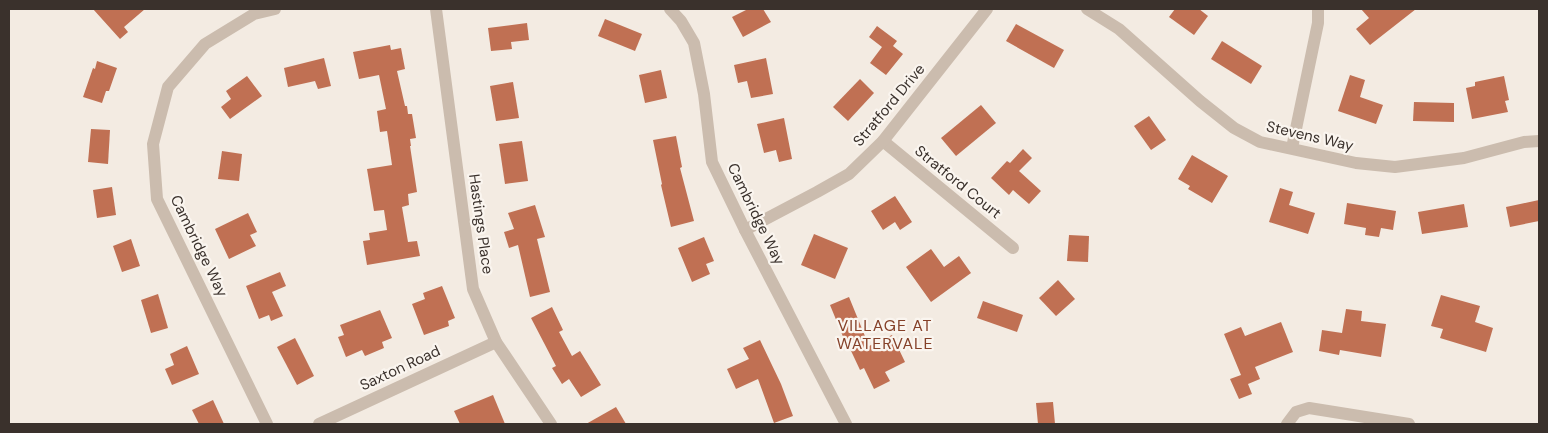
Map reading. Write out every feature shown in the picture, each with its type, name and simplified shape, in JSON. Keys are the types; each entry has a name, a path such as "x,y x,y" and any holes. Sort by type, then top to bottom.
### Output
{"street":[{"name":"Cambridge Way","path":"267,424 157,199 153,144 168,87 205,44 254,14 275,9"},
{"name":"Hastings Place","path":"436,9 473,289 496,342 551,424"},
{"name":"Cambridge Way","path":"670,9 694,43 704,94 712,162 745,230 846,424"},
{"name":"Stratford Drive","path":"745,230 849,174 883,141 987,9"},
{"name":"Stevens Way","path":"1086,9 1119,29 1200,101 1234,128 1260,142 1356,163 1395,167 1464,158 1524,142 1539,141"},
{"path":"1292,148 1318,23 1318,9"},
{"name":"Stratford Court","path":"883,141 1013,248"},
{"name":"Saxton Road","path":"319,424 496,342"},
{"path":"1287,424 1296,412 1309,408 1408,424"}],"building":[{"path":"93,9 145,9 124,27 128,32 120,39"},
{"path":"748,9 763,9 771,22 743,37 732,17"},
{"path":"1175,9 1199,9 1208,16 1194,35 1169,17"},
{"path":"1361,9 1416,9 1370,45 1356,29 1369,18"},
{"path":"605,19 642,34 635,51 598,36"},
{"path":"527,23 529,40 511,42 512,49 491,51 488,28"},
{"path":"1016,24 1064,50 1054,68 1006,41"},
{"path":"877,26 897,41 893,46 903,54 886,75 870,63 882,47 869,37"},
{"path":"1222,41 1262,66 1251,84 1211,59"},
{"path":"390,45 391,50 401,48 405,69 397,71 405,106 407,106 408,114 412,114 416,138 410,139 410,146 417,192 408,194 409,205 402,207 408,242 417,241 420,256 367,265 363,241 370,240 369,233 387,230 384,210 374,211 367,169 392,165 387,131 380,132 377,111 386,109 379,75 359,79 353,52"},
{"path":"324,58 331,86 318,89 315,81 288,87 284,68"},
{"path":"766,58 773,94 751,98 747,81 738,83 734,65"},
{"path":"97,61 117,68 109,91 106,91 102,103 83,97"},
{"path":"661,70 667,98 645,103 639,75"},
{"path":"1350,75 1365,80 1360,97 1383,105 1376,124 1338,111"},
{"path":"247,76 262,96 230,119 221,107 231,99 226,91"},
{"path":"1504,76 1509,100 1505,101 1508,112 1472,119 1466,88 1475,86 1475,82"},
{"path":"860,79 874,93 848,121 833,107"},
{"path":"513,82 519,118 496,121 490,86"},
{"path":"1414,102 1454,103 1454,122 1413,121"},
{"path":"981,105 996,123 956,156 941,138"},
{"path":"1149,116 1166,140 1151,150 1134,126"},
{"path":"784,118 792,159 779,162 776,150 764,153 757,124"},
{"path":"91,129 110,130 108,164 88,162"},
{"path":"676,136 682,167 680,168 694,221 671,227 653,140"},
{"path":"522,141 528,181 505,184 499,144"},
{"path":"1023,149 1032,158 1019,171 1041,191 1029,204 1013,190 1009,195 991,178 1007,161 1010,163"},
{"path":"222,151 242,154 239,181 218,179"},
{"path":"1192,155 1228,176 1212,203 1188,189 1190,186 1178,179"},
{"path":"112,187 116,215 97,218 93,190"},
{"path":"1280,188 1293,192 1289,205 1315,213 1308,234 1269,222"},
{"path":"895,196 912,222 900,230 895,222 883,230 871,211"},
{"path":"1539,200 1539,221 1510,227 1506,207"},
{"path":"1347,203 1396,211 1393,230 1381,228 1379,237 1365,235 1366,228 1344,224"},
{"path":"1464,204 1468,227 1422,234 1418,212"},
{"path":"535,205 545,237 537,239 550,292 530,297 518,245 509,248 504,232 514,229 508,213"},
{"path":"248,213 257,232 250,235 256,246 229,259 215,229"},
{"path":"814,234 848,248 835,279 801,265"},
{"path":"1069,235 1089,236 1088,262 1067,261"},
{"path":"704,237 714,261 706,264 710,274 692,282 678,248"},
{"path":"131,239 140,266 122,272 113,246"},
{"path":"931,249 944,267 959,256 971,273 931,302 906,267"},
{"path":"280,272 286,286 272,292 283,316 271,321 269,315 259,319 246,286"},
{"path":"1058,280 1075,299 1056,316 1039,298"},
{"path":"442,286 455,318 448,321 449,326 424,335 412,304 425,299 423,293"},
{"path":"158,294 168,328 151,333 141,300"},
{"path":"1441,295 1480,306 1475,322 1493,328 1486,352 1440,338 1443,329 1431,326"},
{"path":"849,297 869,346 892,335 905,362 885,372 890,381 874,389 864,368 860,370 844,339 830,305"},
{"path":"983,301 1023,315 1017,332 977,318"},
{"path":"552,307 563,330 559,332 572,356 580,351 601,385 581,397 569,379 562,384 552,368 556,366 531,318"},
{"path":"1346,309 1362,311 1361,321 1386,324 1381,357 1340,350 1339,355 1319,351 1322,330 1342,333"},
{"path":"380,310 392,338 382,342 384,348 365,356 362,350 346,357 338,337 344,335 340,325"},
{"path":"1281,322 1293,352 1255,367 1260,379 1248,384 1252,394 1239,399 1230,379 1241,375 1224,334 1241,327 1245,336"},
{"path":"295,338 314,376 297,385 277,347"},
{"path":"760,340 781,384 793,416 774,423 758,379 736,389 727,369 749,359 743,348"},
{"path":"187,346 199,374 172,385 165,369 174,365 170,354"},
{"path":"493,395 505,424 460,424 454,411"},
{"path":"213,400 224,424 199,424 192,410"},
{"path":"1053,402 1055,424 1038,424 1036,403"},
{"path":"616,407 626,424 586,424"}],"district":[{"name":"VILLAGE AT WATERVALE","path":"885,334"}]}
